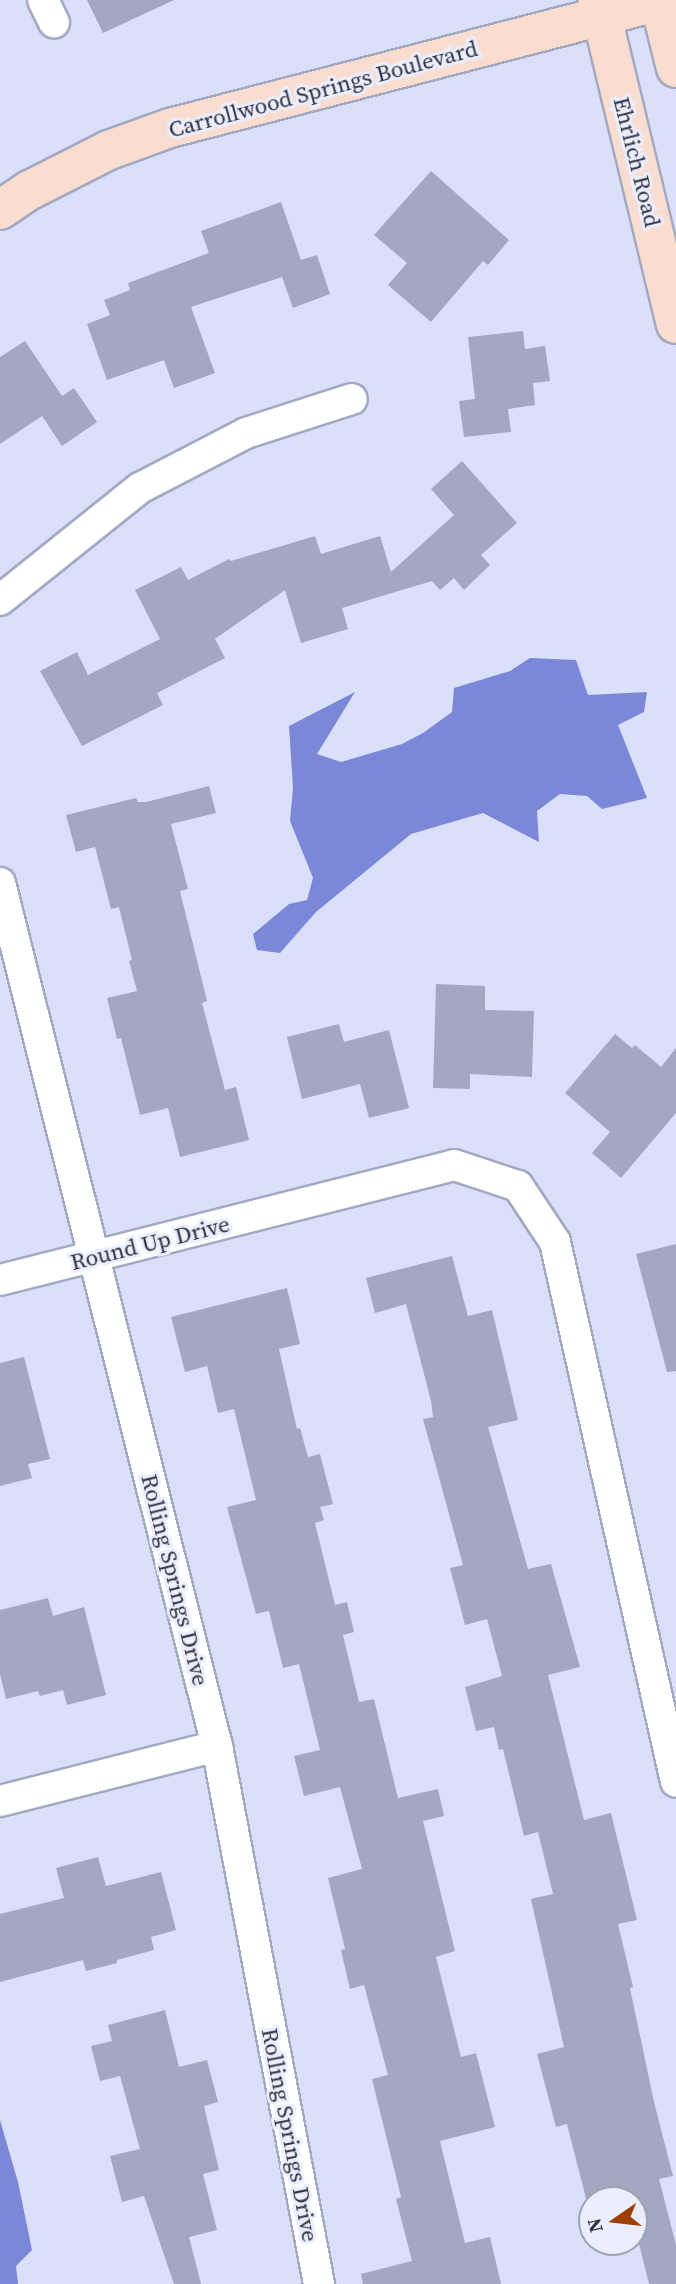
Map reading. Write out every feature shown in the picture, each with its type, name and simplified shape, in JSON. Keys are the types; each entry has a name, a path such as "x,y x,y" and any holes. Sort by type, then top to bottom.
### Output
{"street":[{"name":"Carrollwood Springs Boulevard","path":"0,210 30,190 109,150 170,128 600,8 659,1"},
{"path":"659,1 676,68"},
{"name":"Ehrlich Road","path":"600,8 676,324"},
{"path":"0,600 140,488 246,433 352,399"},
{"name":"Rolling Springs Drive","path":"0,883 217,1746 319,2284"},
{"name":"Round Up Drive","path":"0,1280 454,1165 518,1186 555,1242 676,1782"},
{"path":"0,1801 217,1746"}],"water":[{"path":"530,658 576,660 588,695 647,692 644,712 618,725 647,798 602,809 587,796 560,794 537,811 539,842 483,813 411,834 316,912 280,953 257,950 253,934 289,904 307,900 313,878 290,821 293,788 289,726 355,692 317,754 341,762 402,744 423,733 452,712 454,688 510,671"},
{"path":"0,2120 18,2182 32,2250 16,2266 18,2284 0,2284"}],"building":[{"path":"87,0 174,0 103,33"},
{"path":"431,171 509,240 488,265 483,261 431,322 388,285 407,263 374,235"},
{"path":"281,202 301,260 317,255 330,294 293,308 282,277 191,307 215,373 174,388 164,360 107,380 87,324 110,315 104,300 130,290 128,283 209,253 201,231"},
{"path":"523,331 525,349 545,346 550,381 533,383 535,405 508,409 511,432 464,437 459,401 475,399 468,337"},
{"path":"25,341 62,396 74,388 97,422 62,446 42,416 0,444 0,357"},
{"path":"462,461 517,523 481,555 490,565 464,590 454,578 440,590 432,581 342,608 348,629 301,643 285,590 215,639 225,658 157,693 163,705 82,746 40,671 77,652 88,675 160,639 135,590 181,567 188,580 229,559 231,561 315,536 321,554 380,536 391,572 454,515 431,489"},
{"path":"209,786 216,813 171,824 188,889 180,891 207,1001 202,1003 225,1090 236,1087 249,1140 180,1157 168,1108 140,1115 121,1038 117,1039 107,998 137,991 119,907 111,909 95,847 76,852 66,815 136,798 138,802 146,802"},
{"path":"436,984 485,986 485,1010 534,1011 532,1077 470,1074 470,1089 433,1088"},
{"path":"339,1024 344,1042 389,1030 409,1108 369,1118 360,1084 302,1099 287,1037"},
{"path":"615,1034 632,1048 635,1045 661,1067 676,1048 676,1113 621,1178 592,1153 610,1132 565,1093"},
{"path":"676,1244 676,1371 667,1372 636,1254"},
{"path":"452,1256 468,1316 492,1310 518,1420 488,1427 528,1569 551,1564 580,1667 548,1675 584,1820 611,1813 637,1920 618,1924 633,1987 630,1988 654,2102 673,2176 659,2179 676,2245 676,2284 649,2284 642,2256 648,2256 648,2186 583,2186 567,2124 556,2127 537,2054 564,2047 531,1899 553,1894 538,1832 524,1836 503,1749 499,1750 494,1727 476,1731 465,1687 502,1676 487,1619 465,1625 450,1568 463,1565 423,1419 433,1417 431,1401 406,1304 375,1313 366,1278"},
{"path":"287,1288 300,1344 279,1349 297,1429 300,1428 308,1457 320,1454 333,1504 320,1507 324,1520 315,1523 335,1605 347,1602 354,1632 343,1635 359,1702 374,1699 398,1798 438,1789 444,1816 423,1821 455,1951 436,1957 461,2057 476,2053 495,2127 440,2141 465,2243 490,2237 501,2284 363,2284 361,2274 412,2261 396,2199 401,2197 372,2079 388,2075 364,1985 350,1989 341,1950 345,1949 328,1878 362,1869 340,1787 304,1796 294,1756 320,1750 299,1664 283,1668 269,1611 256,1614 227,1507 256,1500 234,1409 218,1413 207,1366 185,1372 171,1317"},
{"path":"24,1357 50,1459 28,1464 32,1478 0,1486 0,1363"},
{"path":"48,1598 53,1616 84,1607 106,1695 67,1705 63,1690 40,1696 38,1691 6,1699 0,1674 0,1610"},
{"path":"98,1857 106,1886 161,1872 176,1930 151,1937 154,1950 117,1960 117,1963 86,1971 83,1960 0,1982 0,1914 64,1898 56,1868"},
{"path":"165,2010 179,2067 207,2060 218,2102 204,2106 219,2170 203,2174 217,2230 189,2237 201,2284 174,2284 144,2196 122,2202 110,2156 140,2149 120,2076 100,2081 91,2046 112,2041 108,2025"}]}
